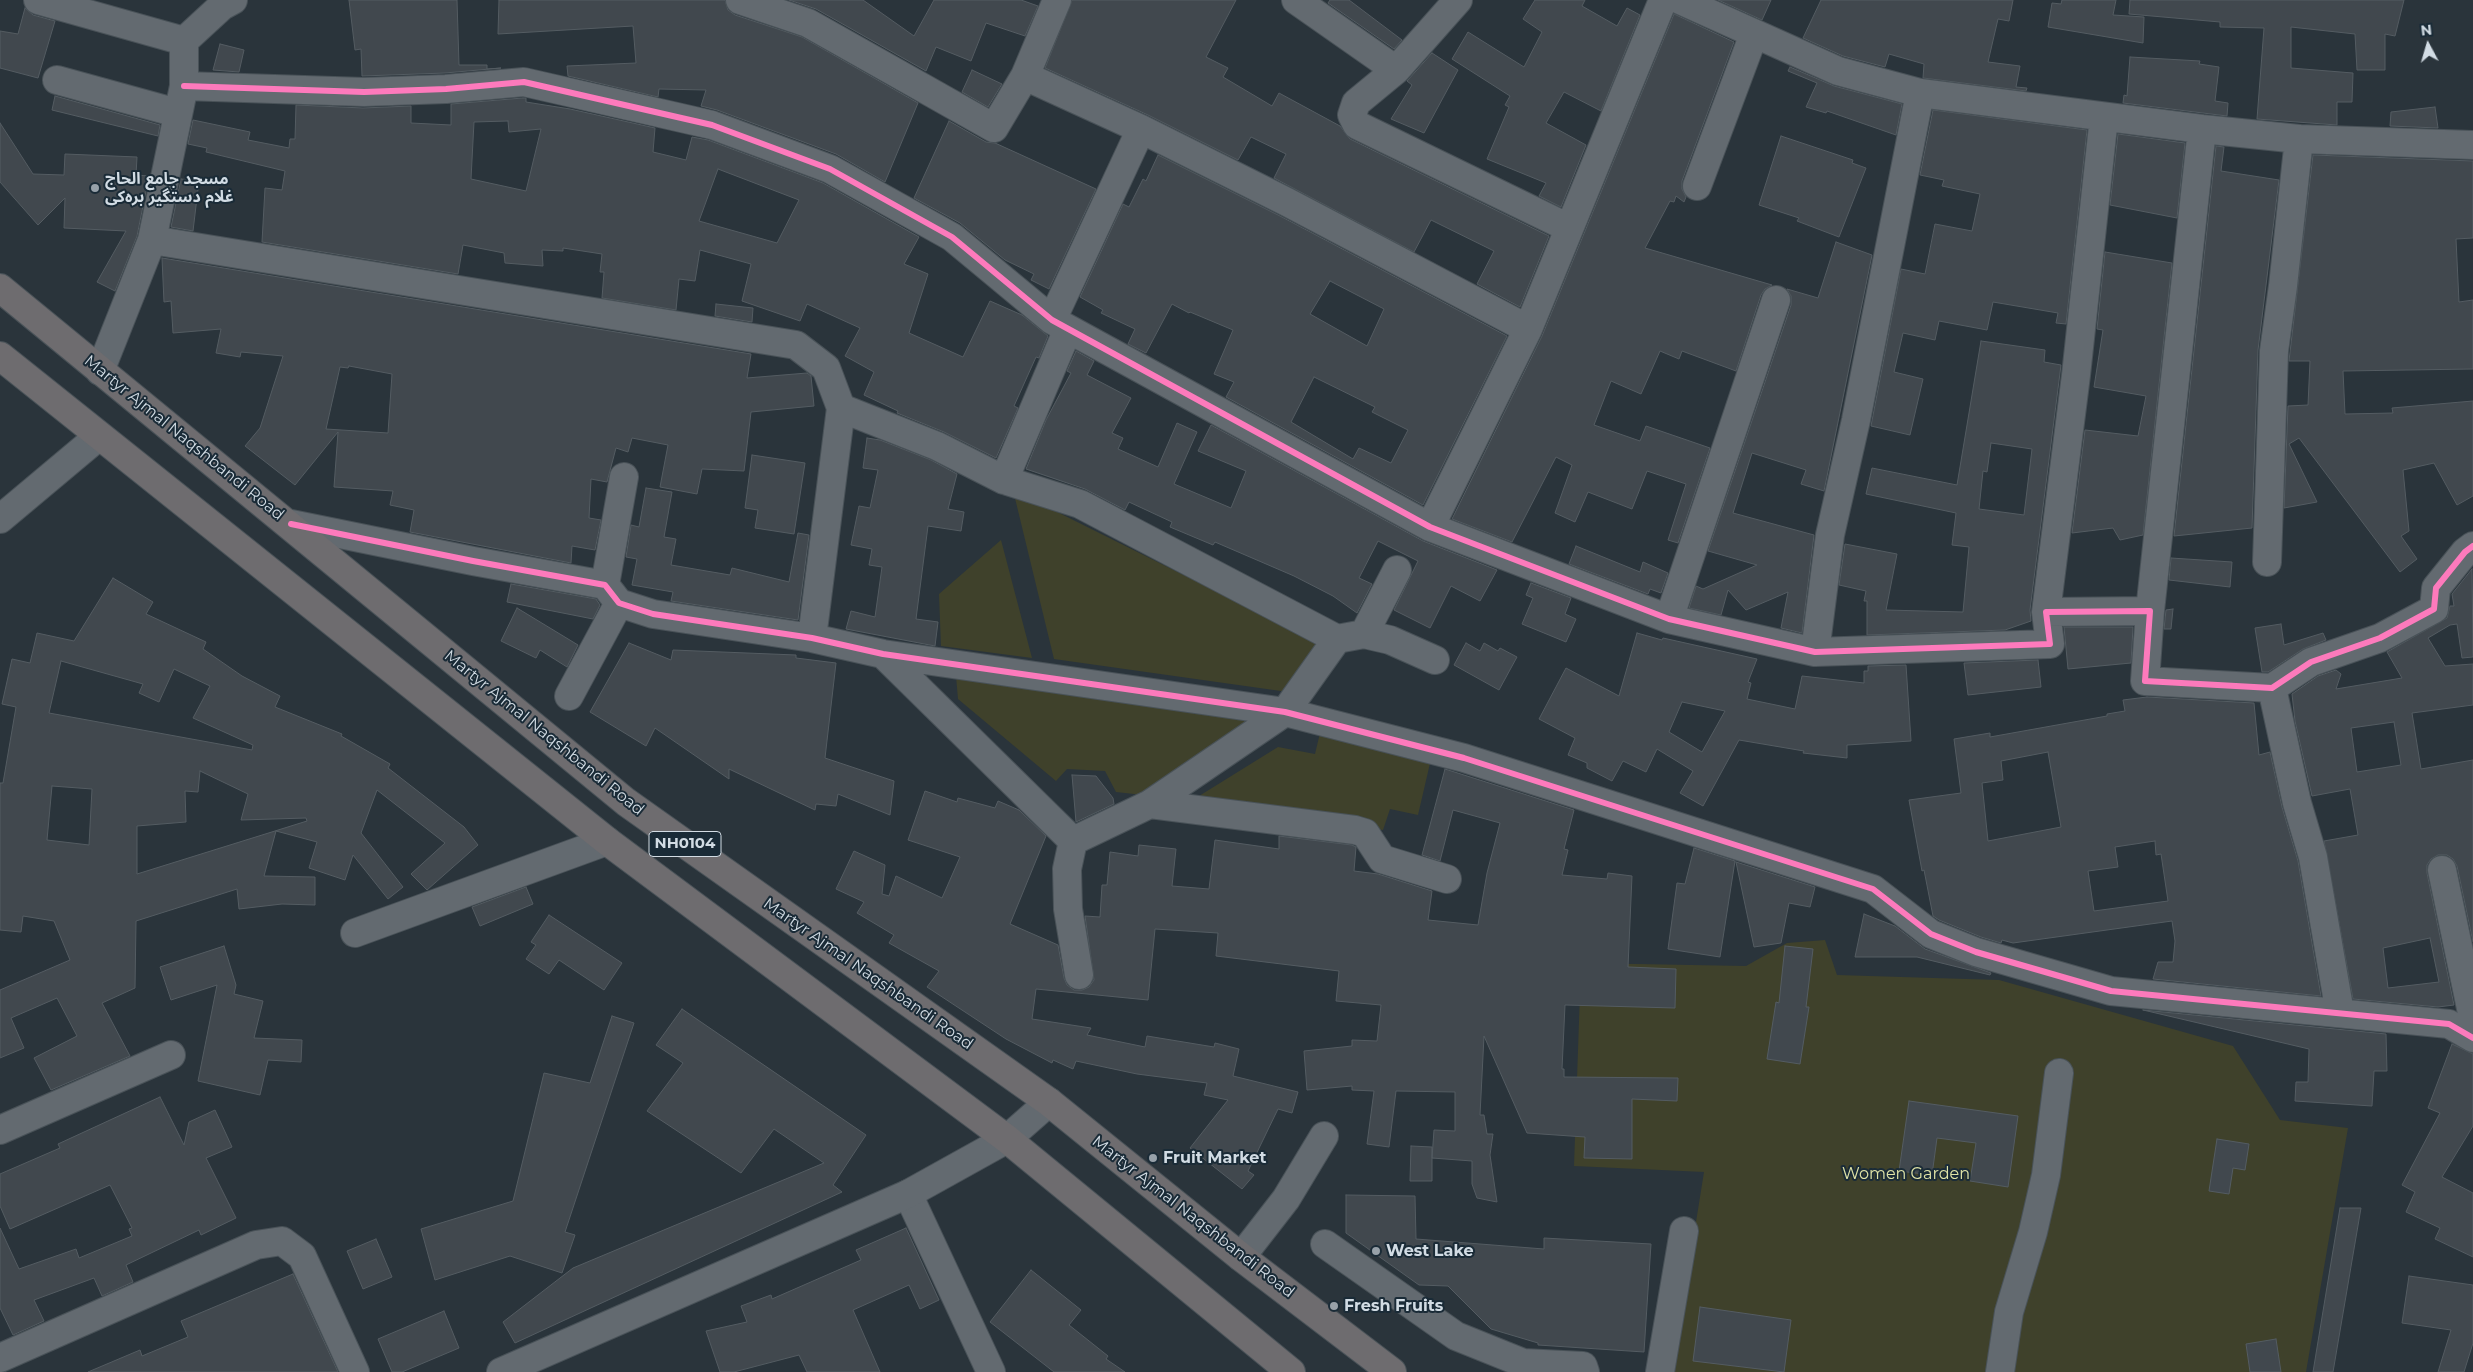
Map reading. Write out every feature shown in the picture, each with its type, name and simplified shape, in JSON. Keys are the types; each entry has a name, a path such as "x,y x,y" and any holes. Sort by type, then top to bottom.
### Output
{"highway":[{"name":"Martyr Ajmal Naqshbandi Road","path":"0,288 291,524 626,802 1048,1102 1241,1256 1392,1372"},
{"name":"NH0104","path":"0,356 607,841 1007,1138 1291,1372"}],"street":[{"path":"38,0 184,41"},
{"path":"100,371 152,240 184,86 184,41 222,6 233,0"},
{"path":"740,0 808,23 994,128 1025,76 1054,1"},
{"path":"1296,0 1396,70"},
{"path":"1458,0 1396,70 1356,103 1352,115 1357,125 1569,228"},
{"path":"1430,527 1528,329 1663,0"},
{"path":"1680,0 1838,71 1920,93 2202,129 2299,139 2473,145"},
{"path":"1697,186 1754,34"},
{"path":"1025,76 1141,129 1286,202 1528,329"},
{"path":"57,80 177,113"},
{"path":"184,86 364,92 446,89 524,82 712,125 830,169 952,237 1060,324 1430,527 1669,619 1814,652 2050,644 2046,612 2076,375 2104,117"},
{"path":"1814,652 1830,535 1860,400 1920,93"},
{"path":"1004,480 1060,324 1141,129"},
{"path":"2202,129 2150,611 2146,682 2272,688 2311,662 2380,638 2434,608 2436,588 2465,552 2473,546"},
{"path":"2268,562 2274,351 2299,139"},
{"path":"152,240 796,345 826,368 841,408 812,638"},
{"path":"1669,619 1776,300"},
{"path":"841,408 937,446 1004,480 1080,504 1336,639 1364,634 1390,640 1435,660"},
{"path":"0,519 99,436"},
{"path":"569,696 612,594 624,477"},
{"path":"291,524 473,561 612,594 652,614 812,638 883,654 1285,712 1464,758 1873,889 1931,934 1976,952 2111,991 2449,1024 2473,1038"},
{"path":"1364,634 1397,570"},
{"path":"2046,612 2150,611"},
{"path":"1073,840 1150,804 1285,712 1336,639"},
{"path":"883,654 1073,840"},
{"path":"2272,688 2297,803 2313,856 2340,1013"},
{"path":"1150,804 1355,830 1365,833 1382,859 1448,879"},
{"path":"1073,840 1067,869 1068,909 1078,975"},
{"path":"355,933 607,841"},
{"path":"2442,870 2473,1018"},
{"path":"0,1130 171,1055"},
{"path":"2000,1372 2009,1312 2046,1175 2059,1073"},
{"path":"501,1372 908,1194 1007,1138 1048,1102"},
{"path":"1241,1256 1286,1199 1324,1136"},
{"path":"908,1194 991,1372"},
{"path":"1660,1372 1684,1232"},
{"path":"0,1358 256,1245 282,1242 302,1256 355,1372"},
{"path":"1325,1244 1456,1336 1523,1363 1584,1366 1585,1372"}],"green space":[{"path":"1013,490 1328,647 1295,693 1054,659"},
{"path":"1001,540 1032,658 941,646 939,594"},
{"path":"956,676 1270,721 1152,796 1116,792 1105,771 1067,769 1056,781 958,699"},
{"path":"1320,733 1431,759 1418,815 1390,809 1383,830 1191,801 1278,747 1315,754"},
{"name":"Women Garden","path":"1825,940 1837,975 1999,980 2233,1046 2280,1120 2348,1128 2306,1372 1672,1372 1704,1172 1574,1166 1581,963 1746,966 1787,943"}],"building":[{"path":"349,0 457,0 459,65 487,65 487,69 501,68 445,73 362,76 361,49 355,50"},
{"path":"499,0 725,0 728,10 735,15 802,37 918,103 885,182 836,154 717,110 701,106 706,90 659,89 658,97 568,76 567,66 636,63 633,26 498,34"},
{"path":"789,0 863,0 914,36 934,0 1021,0 1038,6 1025,36 986,23 971,61 936,47 926,71 816,9"},
{"path":"1072,0 1236,0 1206,57 1228,68 1223,77 1272,106 1279,93 1340,126 1350,139 1549,236 1520,307 1477,284 1494,251 1431,220 1414,252 1274,178 1286,154 1251,137 1238,160 1148,115 1045,68"},
{"path":"1330,0 1349,0 1402,40 1394,49 1328,3"},
{"path":"1535,0 1585,0 1582,6 1617,26 1627,8 1640,15 1601,111 1564,92 1546,123 1586,145 1561,207 1539,196 1546,183 1487,159 1509,107 1505,105 1510,96 1452,59 1468,32 1524,67 1542,32 1523,19"},
{"path":"1718,0 1771,0 1762,20"},
{"path":"1821,0 2013,0 2009,21 1998,19 1988,62 2020,66 2016,87 2027,88 2026,91 1923,78 1924,64 1889,54 1885,67 1843,56 1803,38"},
{"path":"2062,0 2116,0 2113,15 2144,17 2143,43 2048,27 2052,3 2061,4"},
{"path":"2130,0 2404,0 2395,36 2385,34 2385,70 2357,70 2355,34 2291,27 2291,68 2353,73 2352,102 2337,102 2337,125 2257,119 2264,28 2220,27 2220,22 2129,14"},
{"path":"25,8 33,15 55,21 38,78 0,68 0,31 18,34"},
{"path":"1674,14 1734,42 1682,181 1682,189 1686,197 1684,202 1676,196 1674,202 1670,201 1645,248 1772,285 1765,289 1761,295 1736,371 1682,351 1679,359 1660,351 1641,394 1611,381 1594,425 1640,441 1646,426 1710,448 1678,543 1668,540 1686,484 1647,471 1632,509 1588,492 1575,522 1555,513 1572,465 1556,457 1512,542 1452,519 1542,336"},
{"path":"220,44 244,50 239,72 213,70"},
{"path":"1432,53 1458,70 1424,133 1391,119 1412,85 1407,81"},
{"path":"2130,57 2200,61 2199,64 2219,67 2215,101 2228,103 2227,116 2123,103 2124,95 2127,96"},
{"path":"1790,67 1834,86 1902,104 1896,135 1827,111 1826,113 1806,107 1817,83 1788,71"},
{"path":"972,70 1002,84 988,107 962,92"},
{"path":"55,96 160,125 158,136 52,110"},
{"path":"526,98 526,102 570,109 655,128 653,152 686,160 692,137 708,140 823,183 919,237 904,264 928,274 909,333 963,357 990,301 1022,315 1048,336 1039,358 1036,357 1014,406 1018,408 996,458 944,432 897,413 898,411 864,395 874,372 845,356 860,328 807,304 800,321 742,301 751,264 700,250 695,281 679,279 676,310 602,298 604,272 600,272 602,254 563,248 563,251 542,250 543,266 505,263 504,253 463,245 458,274 262,242 265,188 282,190 285,171 206,152 207,148 188,144 193,120 250,132 248,140 289,148 290,139 295,139 296,105 363,108 411,106 411,123 451,125 451,104","holes":["508,121 509,132 541,129 526,191 471,179 474,122","718,169 799,200 777,243 699,221"]},
{"path":"2435,107 2438,128 2390,126 2391,112"},
{"path":"1933,110 2087,130 2066,324 2056,323 2058,313 1993,302 1987,330 1939,321 1935,340 1903,333 1894,372 1923,379 1910,435 1871,426 1901,269 1925,274 1935,224 1972,231 1980,194 1942,186 1944,180 1920,175"},
{"path":"949,121 986,142 995,143 1096,189 1049,289 1031,280 1034,274 1005,260 960,223 914,198"},
{"path":"0,123 33,174 64,175 65,154 137,157 136,175 149,176 137,236 115,291 97,282 126,231 64,228 65,198 38,225 0,182"},
{"path":"2118,134 2185,143 2177,218 2110,205"},
{"path":"1781,136 1853,160 1852,163 1866,168 1839,237 1797,221 1799,218 1759,205"},
{"path":"2216,146 2224,147 2221,171 2279,180 2258,350 2252,528 2174,536"},
{"path":"1158,155 1280,216 1507,336 1423,505 1226,397 1234,382 1214,374 1233,330 1189,313 1172,304 1146,353 1128,344 1135,329 1101,313 1103,310 1080,297 1123,204 1129,207 1143,179 1146,181","holes":["1330,281 1384,309 1367,346 1310,314","1314,377 1375,407 1372,412 1408,430 1391,463 1359,448 1353,459 1291,422"]},
{"path":"2313,155 2473,161 2473,238 2456,239 2459,302 2473,300 2473,369 2343,371 2345,414 2393,413 2392,408 2473,401 2473,496 2457,505 2434,463 2403,470 2409,531 2401,536 2417,559 2400,572 2299,438 2289,444 2317,502 2284,508 2288,406 2308,405 2310,361 2289,361"},
{"path":"181,179 199,181 193,231 171,227"},
{"path":"1836,242 1872,255 1824,491 1801,484 1806,470 1752,453 1733,513 1814,535 1802,633 1781,628 1788,592 1746,610 1728,590 1721,615 1689,608 1696,586 1703,589 1757,565 1708,551 1791,305 1791,296 1787,289 1818,298"},
{"path":"2105,252 2172,263 2143,535 2120,540 2113,528 2072,533 2085,430 2138,436 2146,396 2094,387 2103,330 2097,329"},
{"path":"162,258 751,354 747,378 807,373 811,376 814,406 751,412 744,471 702,469 697,494 660,487 668,445 632,438 628,452 616,448 607,482 591,479 589,518 601,520 595,550 572,546 571,563 410,532 414,510 390,505 393,491 334,487 338,432 295,485 245,446 260,428 283,356 241,352 240,357 216,353 221,329 173,333 171,301 164,302","holes":["349,366 392,374 388,433 326,429 340,367 348,368"]},
{"path":"716,304 753,308 752,322 715,316"},
{"path":"1981,341 2045,350 2044,362 2061,365 2030,610 2031,621 2005,630 1867,635 1867,601 1864,601 1866,591 1839,585 1845,544 1897,554 1886,610 1963,612 1969,547 1952,545 1956,513 1866,494 1872,468 1957,485","holes":["1991,443 2032,449 2024,515 1979,509 1983,471 1987,472"]},
{"path":"1076,351 1094,361 1087,375 1131,398 1112,433 1123,438 1118,449 1158,467 1177,423 1197,432 1174,484 1231,508 1246,471 1198,451 1211,425 1423,541 1497,570 1480,601 1451,586 1430,628 1394,610 1418,561 1378,541 1359,578 1372,584 1357,613 1333,596 1294,576 1215,542 1213,545 1170,527 1172,522 1129,502 1125,510 1085,489 1026,469 1046,420 1071,373 1067,371"},
{"path":"867,438 880,440 931,460 957,474 948,509 964,512 961,531 928,526 916,619 938,622 935,646 846,629 851,611 875,617 882,567 869,565 872,549 851,545 859,506 870,508 878,470 863,468"},
{"path":"752,455 805,463 794,534 755,528 758,510 745,508"},
{"path":"646,488 672,492 664,537 676,539 671,565 730,575 732,568 789,582 798,533 809,535 798,620 671,601 673,592 632,585 637,559 626,557 631,525 639,527"},
{"path":"1576,546 1640,572 1643,562 1668,573 1661,593 1650,589 1648,594 1569,564"},
{"path":"2171,558 2232,562 2230,587 2169,580"},
{"path":"2472,569 2473,657 2462,658 2457,624 2450,625 2428,638 2445,666 2473,664 2473,705 2412,713 2421,769 2473,760 2473,942 2457,866 2453,859 2447,855 2438,855 2431,859 2427,865 2427,873 2454,1005 2438,1007 2353,999 2324,841 2358,835 2350,789 2312,796 2295,721 2292,694 2318,676 2336,670 2341,674 2336,689 2402,678 2387,652 2447,618 2450,606 2454,606 2452,594","holes":["2394,722 2401,765 2357,772 2351,728","2430,938 2439,982 2388,988 2383,948"]},
{"path":"113,578 153,602 146,614 206,642 203,649 242,676 280,696 275,707 342,734 341,736 390,764 388,768 464,827 478,845 427,890 411,874 445,843 377,790 361,833 403,887 388,899 353,855 345,880 309,868 317,842 276,831 264,876 315,877 315,905 282,904 239,909 237,889 136,921 135,988 102,1003 130,1056 51,1090 34,1058 77,1036 57,998 11,1018 24,1048 0,1058 0,990 70,960 54,921 23,916 21,932 0,930 0,783 3,783 16,707 2,704 12,659 30,663 37,633 74,641","holes":["61,661 143,684 139,693 159,702 174,669 210,686 193,718 253,745 252,750 49,713","200,771 248,794 241,820 306,818 307,821 137,874 137,826 186,822 185,791 198,792","52,786 92,789 89,845 47,840"]},
{"path":"1531,583 1571,598 1565,614 1576,619 1566,642 1522,624 1533,598 1526,595"},
{"path":"511,584 596,599 600,605 593,619 507,602"},
{"path":"517,608 578,645 567,667 540,650 536,658 501,641"},
{"path":"2173,609 2171,629 2164,629 2166,610"},
{"path":"2281,624 2284,645 2323,633 2326,640 2303,649 2268,672 2262,672 2255,628"},
{"path":"2064,627 2133,627 2131,663 2068,669"},
{"path":"1637,633 1662,640 1663,638 1757,659 1748,682 1751,683 1747,699 1795,709 1802,676 1864,683 1864,671 1868,671 1868,666 1906,665 1911,741 1847,745 1847,758 1803,753 1804,751 1739,740 1703,806 1680,793 1693,771 1657,749 1646,772 1623,761 1612,781 1587,768 1587,763 1568,755 1575,738 1539,719 1566,668 1619,696","holes":["1682,702 1725,711 1702,752 1669,732"]},
{"path":"629,643 671,660 673,650 796,655 796,658 836,663 825,758 894,781 890,815 838,794 836,806 816,804 815,810 729,769 729,779 655,728 646,746 590,712"},
{"path":"1466,643 1480,651 1484,643 1498,651 1500,648 1517,657 1499,690 1454,665"},
{"path":"2038,660 2041,687 1968,695 1964,663"},
{"path":"2147,697 2254,703 2259,755 2270,752 2282,807 2298,861 2321,996 2153,979 2158,962 2173,962 2175,941 2172,921 2013,943 2002,940 2001,943 1981,937 1933,916 1924,870 1922,871 1909,800 1961,793 1954,739 1990,733 1990,737 2107,716 2107,714 2125,711 2123,700","holes":["2048,752 2061,827 1988,841 1982,783 2003,780 2001,761","2155,841 2156,855 2161,854 2168,901 2094,911 2088,871 2118,867 2115,847"]},
{"path":"1445,769 1574,810 1564,849 1568,850 1562,875 1607,879 1608,873 1632,876 1628,967 1676,969 1675,1008 1565,1005 1562,1069 1564,1069 1564,1077 1678,1078 1677,1101 1632,1099 1632,1159 1584,1158 1585,1137 1527,1133 1484,1036 1480,1115 1484,1115 1487,1134 1493,1134 1490,1155 1497,1202 1477,1198 1472,1184 1472,1161 1432,1158 1434,1130 1455,1131 1455,1092 1396,1091 1389,1147 1367,1144 1374,1091 1352,1090 1352,1086 1307,1090 1304,1051 1352,1046 1352,1040 1377,1041 1381,1005 1336,1001 1339,971 1216,956 1218,933 1155,929 1148,1000 1036,989 1032,1019 1091,1028 1087,1035 1145,1047 1147,1036 1214,1047 1215,1043 1239,1049 1233,1076 1298,1092 1292,1113 1278,1109 1248,1171 1254,1175 1242,1189 1190,1148 1228,1100 1204,1095 1207,1083 1137,1074 1076,1061 1073,1069 1053,1060 1052,1063 1006,1039 927,987 939,971 889,943 894,935 857,913 864,902 836,889 854,851 885,865 882,894 889,896 896,876 942,898 960,857 908,840 925,791 957,802 958,798 995,808 998,801 1019,810 1046,836 1010,924 1058,945 1064,978 1067,985 1074,990 1082,990 1089,987 1094,980 1085,916 1100,917 1102,885 1107,885 1110,852 1138,856 1139,845 1176,849 1172,886 1209,889 1215,840 1279,849 1279,836 1352,845 1356,847 1354,871 1378,874 1432,891 1428,920 1478,925 1487,873 1500,823 1453,810 1440,861 1422,855"},
{"path":"1072,775 1096,776 1113,798 1114,804 1076,822"},
{"path":"1694,848 1735,861 1720,957 1668,949 1677,883 1685,884"},
{"path":"1736,862 1815,887 1810,907 1789,903 1781,943 1754,947"},
{"path":"526,887 533,904 480,926 472,907"},
{"path":"1864,914 1895,926 1925,949 1991,973 1990,975 1917,957 1855,957"},
{"path":"549,915 622,963 604,990 559,960 549,974 526,959 536,945 531,942"},
{"path":"224,946 236,985 234,994 263,1001 254,1038 302,1040 301,1062 268,1060 260,1095 198,1081 217,985 171,1000 160,967"},
{"path":"1785,946 1813,949 1806,1007 1809,1007 1800,1064 1767,1059 1776,1002 1779,1003"},
{"path":"682,1009 866,1135 833,1185 842,1192 515,1343 503,1322 573,1268 824,1163 774,1129 741,1173 647,1111 683,1063 656,1045"},
{"path":"2143,1010 2386,1034 2387,1071 2374,1071 2372,1106 2295,1101 2296,1082 2308,1082 2309,1049"},
{"path":"612,1016 634,1023 565,1232 575,1235 562,1273 510,1256 435,1280 421,1229 513,1201 544,1073 590,1083"},
{"path":"2452,1044 2473,1054 2473,1126 2442,1177 2473,1193 2473,1257 2435,1239 2440,1228 2406,1212 2415,1192 2402,1185 2440,1113 2428,1108"},
{"path":"160,1097 184,1145 189,1122 215,1110 232,1147 206,1158 236,1218 201,1235 199,1230 126,1265 133,1282 102,1296 94,1278 34,1300 44,1321 13,1335 0,1308 0,1228 19,1269 76,1249 79,1258 132,1236 129,1229 132,1228 110,1185 10,1229 0,1206 0,1174 60,1148 58,1144"},
{"path":"1909,1101 2018,1116 2008,1187 1970,1181 1976,1143 1937,1138 1932,1175 1899,1171"},
{"path":"2217,1139 2249,1144 2245,1170 2233,1168 2229,1194 2209,1191"},
{"path":"1411,1146 1432,1147 1432,1181 1410,1181"},
{"path":"1346,1195 1415,1196 1416,1239 1544,1249 1544,1238 1651,1244 1644,1352 1538,1345 1538,1343 1491,1329 1448,1286 1419,1285 1346,1233"},
{"path":"2340,1208 2361,1208 2333,1372 2313,1372"},
{"path":"906,1228 939,1300 920,1309 909,1285 853,1310 880,1372 807,1372 799,1355 734,1372 720,1372 706,1331 747,1322 741,1306 771,1295 772,1299 861,1260 856,1250"},
{"path":"376,1239 392,1277 363,1289 347,1251"},
{"path":"1031,1270 1081,1310 1069,1325 1108,1356 1106,1359 1125,1372 1054,1372 990,1322"},
{"path":"293,1274 338,1372 88,1372 140,1350 142,1356 188,1337 181,1321"},
{"path":"2409,1276 2473,1285 2473,1343 2464,1372 2438,1372 2451,1330 2402,1323"},
{"path":"1700,1307 1791,1320 1784,1372 1693,1361"},
{"path":"444,1311 459,1348 402,1372 392,1372 378,1339"},
{"path":"2276,1339 2281,1372 2250,1372 2246,1344"}],"cycle path":[{"path":"184,86 364,92 446,89 524,82 712,125 830,169 952,237 1052,320 1430,527 1669,619 1815,652 2050,644 2046,612 2150,611 2145,681 2272,688 2311,662 2380,638 2434,609 2436,588 2465,552 2473,546"},
{"path":"291,524 473,561 605,585 619,603 653,614 812,638 883,654 1285,712 1464,758 1873,889 1931,934 1976,952 2111,991 2449,1024 2473,1038"}],"place":[{"name":"مسجد جامع الحاج غلام دستگیر بره‌کی","path":"95,188"},
{"name":"Fruit Market","path":"1153,1158"},
{"name":"West Lake","path":"1376,1251"},
{"name":"Fresh Fruits","path":"1334,1306"}]}
